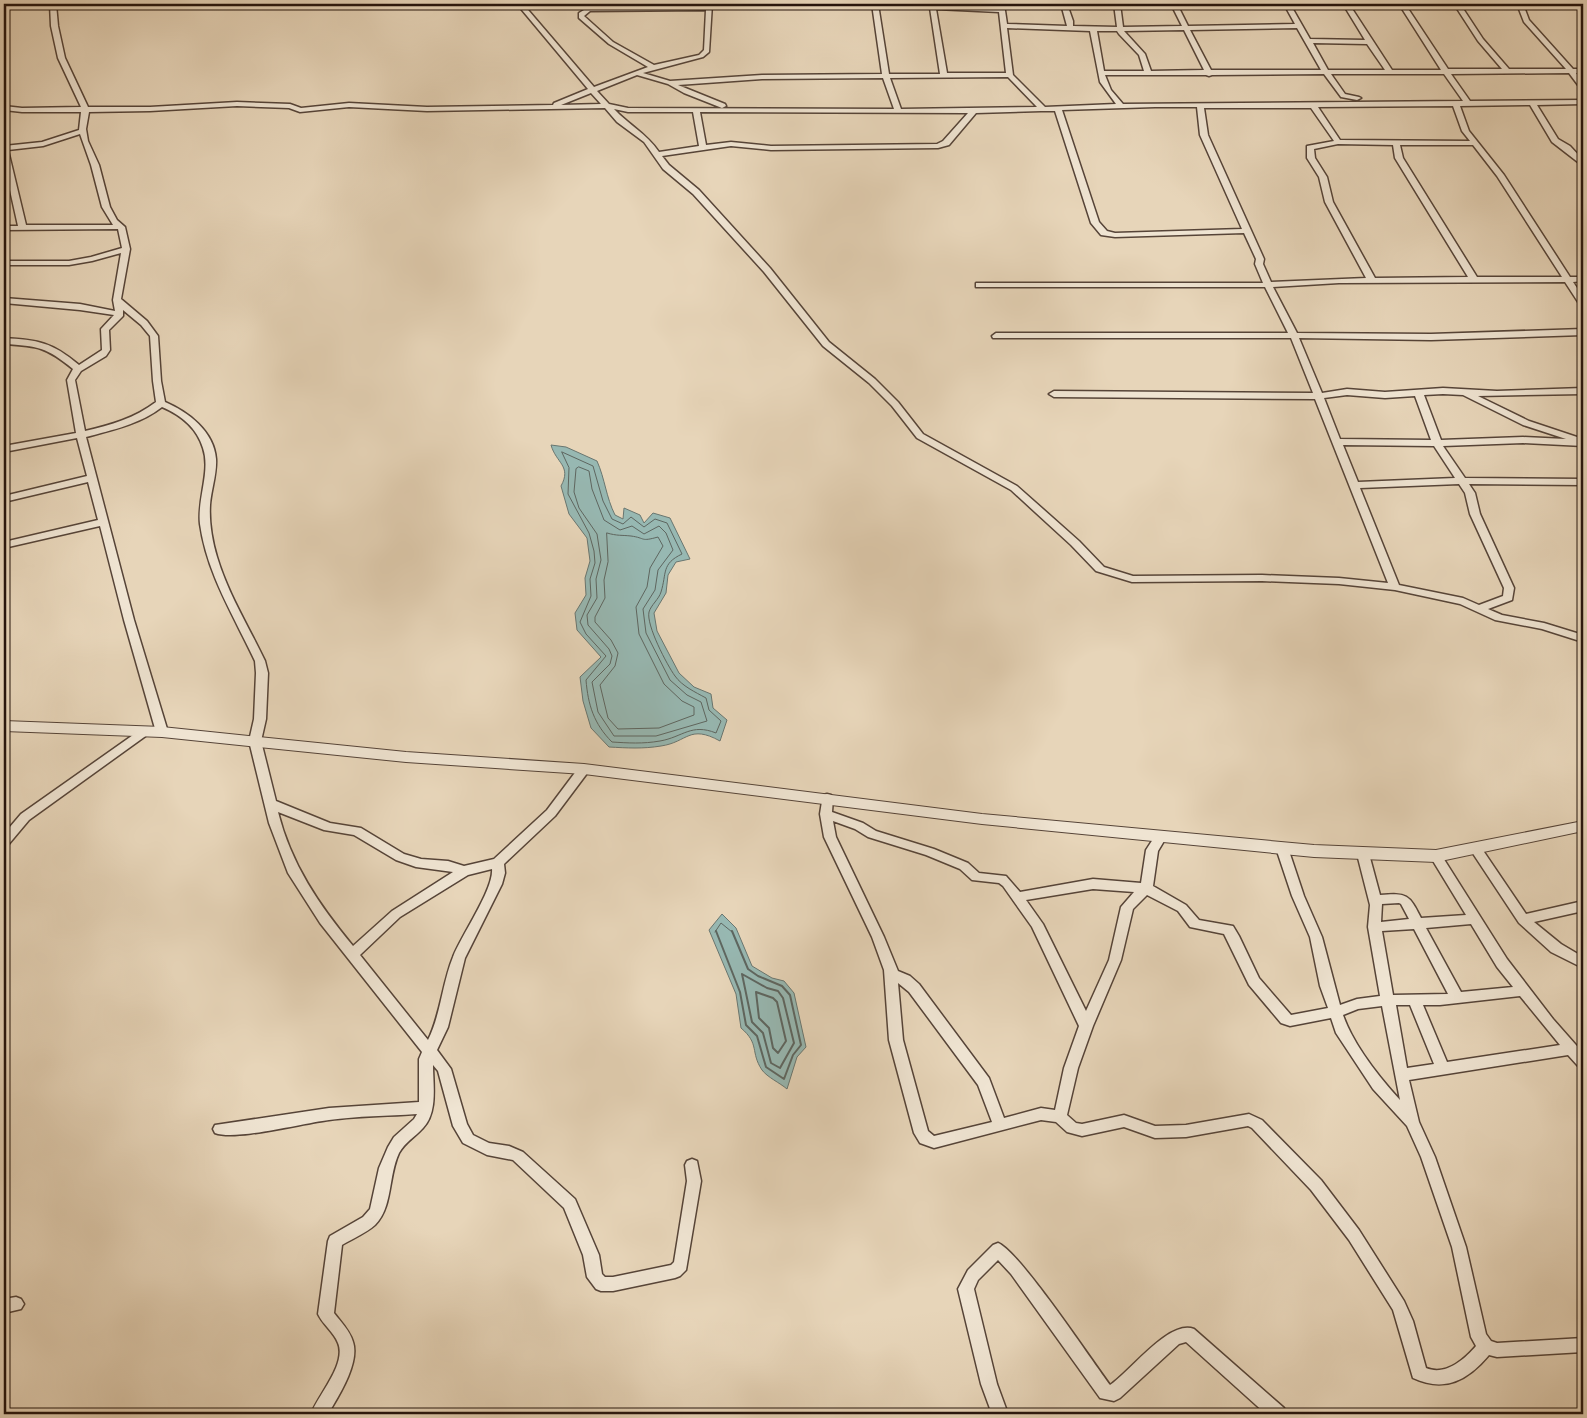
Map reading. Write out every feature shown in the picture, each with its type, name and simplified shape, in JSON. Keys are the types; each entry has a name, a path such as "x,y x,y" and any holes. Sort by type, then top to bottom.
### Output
{"street":[{"path":"4,7 16,4"},
{"path":"53,4 52,17 63,62 85,109 83,131 110,216 121,227 126,249 117,300 120,314"},
{"path":"520,4 620,120 648,140 666,166 696,192 723,221 826,344 872,381 895,404 920,436 1014,488 1062,530 1100,569 1132,579 1262,578 1339,581 1395,587 1463,601 1505,620 1542,625 1583,638"},
{"path":"875,4 886,77 898,110"},
{"path":"898,4 932,8 1002,7 1010,75 1044,110"},
{"path":"1064,4 1070,21 1070,28"},
{"path":"1117,4 1121,33 1142,54 1149,74"},
{"path":"1174,4 1208,74"},
{"path":"1287,4 1310,41 1332,84 1345,97 1384,104"},
{"path":"1346,4 1390,72"},
{"path":"1402,4 1468,103"},
{"path":"1457,4 1480,40 1507,71"},
{"path":"1520,4 1526,21 1571,71 1583,88"},
{"path":"1578,4 1583,9"},
{"path":"548,107 653,67 701,56 707,51 709,6 591,6 581,14 581,17 611,43 653,67"},
{"path":"932,8 944,76"},
{"path":"1005,26 1093,29 1299,26"},
{"path":"1093,29 1103,73 1103,82 1108,92 1122,106"},
{"path":"1310,41 1370,42"},
{"path":"1103,73 1208,74 1583,70"},
{"path":"636,73 670,83 686,92 733,110"},
{"path":"670,83 762,77 1010,75"},
{"path":"4,108 22,110 150,109 230,104 290,106 300,110 349,105 411,108 608,106 628,110 1044,110 1122,106 1583,102"},
{"path":"1455,103 1466,130 1500,175 1583,303"},
{"path":"1532,103 1555,140 1583,164"},
{"path":"1313,105 1338,142"},
{"path":"1200,106 1204,135 1260,259 1259,264 1268,285 1294,335 1395,587"},
{"path":"696,109 703,148"},
{"path":"1058,109 1095,223 1104,233 1115,235 1248,231"},
{"path":"658,154 731,144 770,148 926,148 946,143 974,110"},
{"path":"23,228 4,148 43,144 83,131"},
{"path":"1372,281 1328,202 1322,177 1311,158 1310,148 1338,142 1475,143"},
{"path":"1396,143 1399,158 1474,280"},
{"path":"4,228 121,227"},
{"path":"4,235 14,228"},
{"path":"4,263 68,263 92,259 126,249"},
{"path":"979,285 1268,285 1372,281 1583,279"},
{"path":"4,300 80,307 120,314"},
{"path":"117,300 144,323 154,336 157,380 161,403"},
{"path":"120,314 106,329 106,350 103,354 78,369 71,380 71,389 92,478 162,732"},
{"path":"996,336 1294,335 1424,338 1583,332"},
{"path":"4,341 46,345 57,351 78,369"},
{"path":"1054,394 1317,396 1347,392 1385,394 1462,391 1497,394 1583,391"},
{"path":"1462,391 1526,423 1565,434 1583,443"},
{"path":"1419,393 1436,443 1470,493 1475,514 1509,588 1508,598 1480,608"},
{"path":"4,450 129,422 155,410 161,403"},
{"path":"161,403 189,417 210,452 211,459 205,520 207,535 224,590 253,642 262,673 260,719 255,741 278,833 294,873 324,920 353,954 374,984 448,1077 460,1126 468,1139 487,1149 510,1152 518,1156 570,1204 592,1255 595,1276 601,1284 613,1284 675,1271 681,1265 694,1186 692,1165"},
{"path":"1338,442 1436,443 1523,440 1583,443"},
{"path":"4,499 92,478"},
{"path":"1355,485 1462,481 1583,482"},
{"path":"4,545 104,522"},
{"path":"4,726 162,732 406,756 584,769 827,798 982,819 1363,854 1436,856 1583,826"},
{"path":"4,842 24,817 143,732"},
{"path":"353,954 396,914 464,871 498,863 551,814 584,769"},
{"path":"827,798 826,814 830,837 878,938 892,974 890,986 896,1040 925,1138 934,1142 1040,1114 1060,1117 1072,1128 1082,1130 1124,1121 1155,1132 1186,1131 1250,1120 1257,1124 1299,1166 1354,1235 1399,1306 1419,1373 1433,1379 1450,1375 1475,1361 1486,1347"},
{"path":"271,804 328,827 357,831 400,857 420,864 448,866 464,871"},
{"path":"826,814 859,826 872,834 930,852 964,866 976,877 1002,879 1008,883 1037,924 1086,1026"},
{"path":"1060,1117 1071,1068 1086,1026 1116,960 1127,907 1146,888 1152,850 1161,836"},
{"path":"1282,848 1298,896 1316,937 1327,986 1346,1040 1378,1085 1412,1122"},
{"path":"1476,849 1523,920 1537,934 1583,962"},
{"path":"1363,854 1375,900 1374,927 1396,1039 1400,1075 1412,1122 1428,1158 1451,1222 1479,1337 1486,1347 1511,1350 1583,1345"},
{"path":"1436,856 1474,919 1522,990 1583,1062"},
{"path":"319,1414 333,1392 347,1356 347,1344 326,1314 333,1246 338,1237 361,1227 377,1212 386,1168 393,1151 399,1141 419,1123 426,1108 424,1067 440,1028 460,958 496,884 499,873 498,863"},
{"path":"1017,897 1093,884 1146,888 1182,908 1195,924 1228,930 1233,936 1254,980 1286,1019 1296,1022 1336,1012 1357,1004 1387,1000 1457,998 1522,990"},
{"path":"1375,900 1404,898 1457,998"},
{"path":"1523,920 1583,906"},
{"path":"1374,927 1419,925 1474,919"},
{"path":"892,974 905,980 914,988 984,1082 1000,1126"},
{"path":"1414,1000 1443,1069"},
{"path":"1400,1075 1572,1049"},
{"path":"220,1129 250,1127 329,1114 426,1108"},
{"path":"1000,1414 989,1384 966,1289 973,1274 998,1250 1016,1269 1106,1393 1114,1393 1174,1338 1188,1334 1278,1414"}],"water":[{"path":"551,445 566,447 597,461 615,515 623,519 624,508 640,515 644,523 653,513 670,518 690,559 676,562 668,575 666,593 654,613 657,631 679,673 694,687 711,694 713,708 727,720 720,741 710,736 695,734 661,746 641,748 609,747 591,728 583,701 580,677 601,657 577,630 575,613 586,595 585,578 590,561 587,538 569,514 561,486 565,474 564,469"},
{"path":"722,914 736,928 752,966 772,978 784,981 794,993 806,1047 797,1057 787,1089 762,1070 758,1064 751,1039 741,1028 736,994 709,930"}]}
